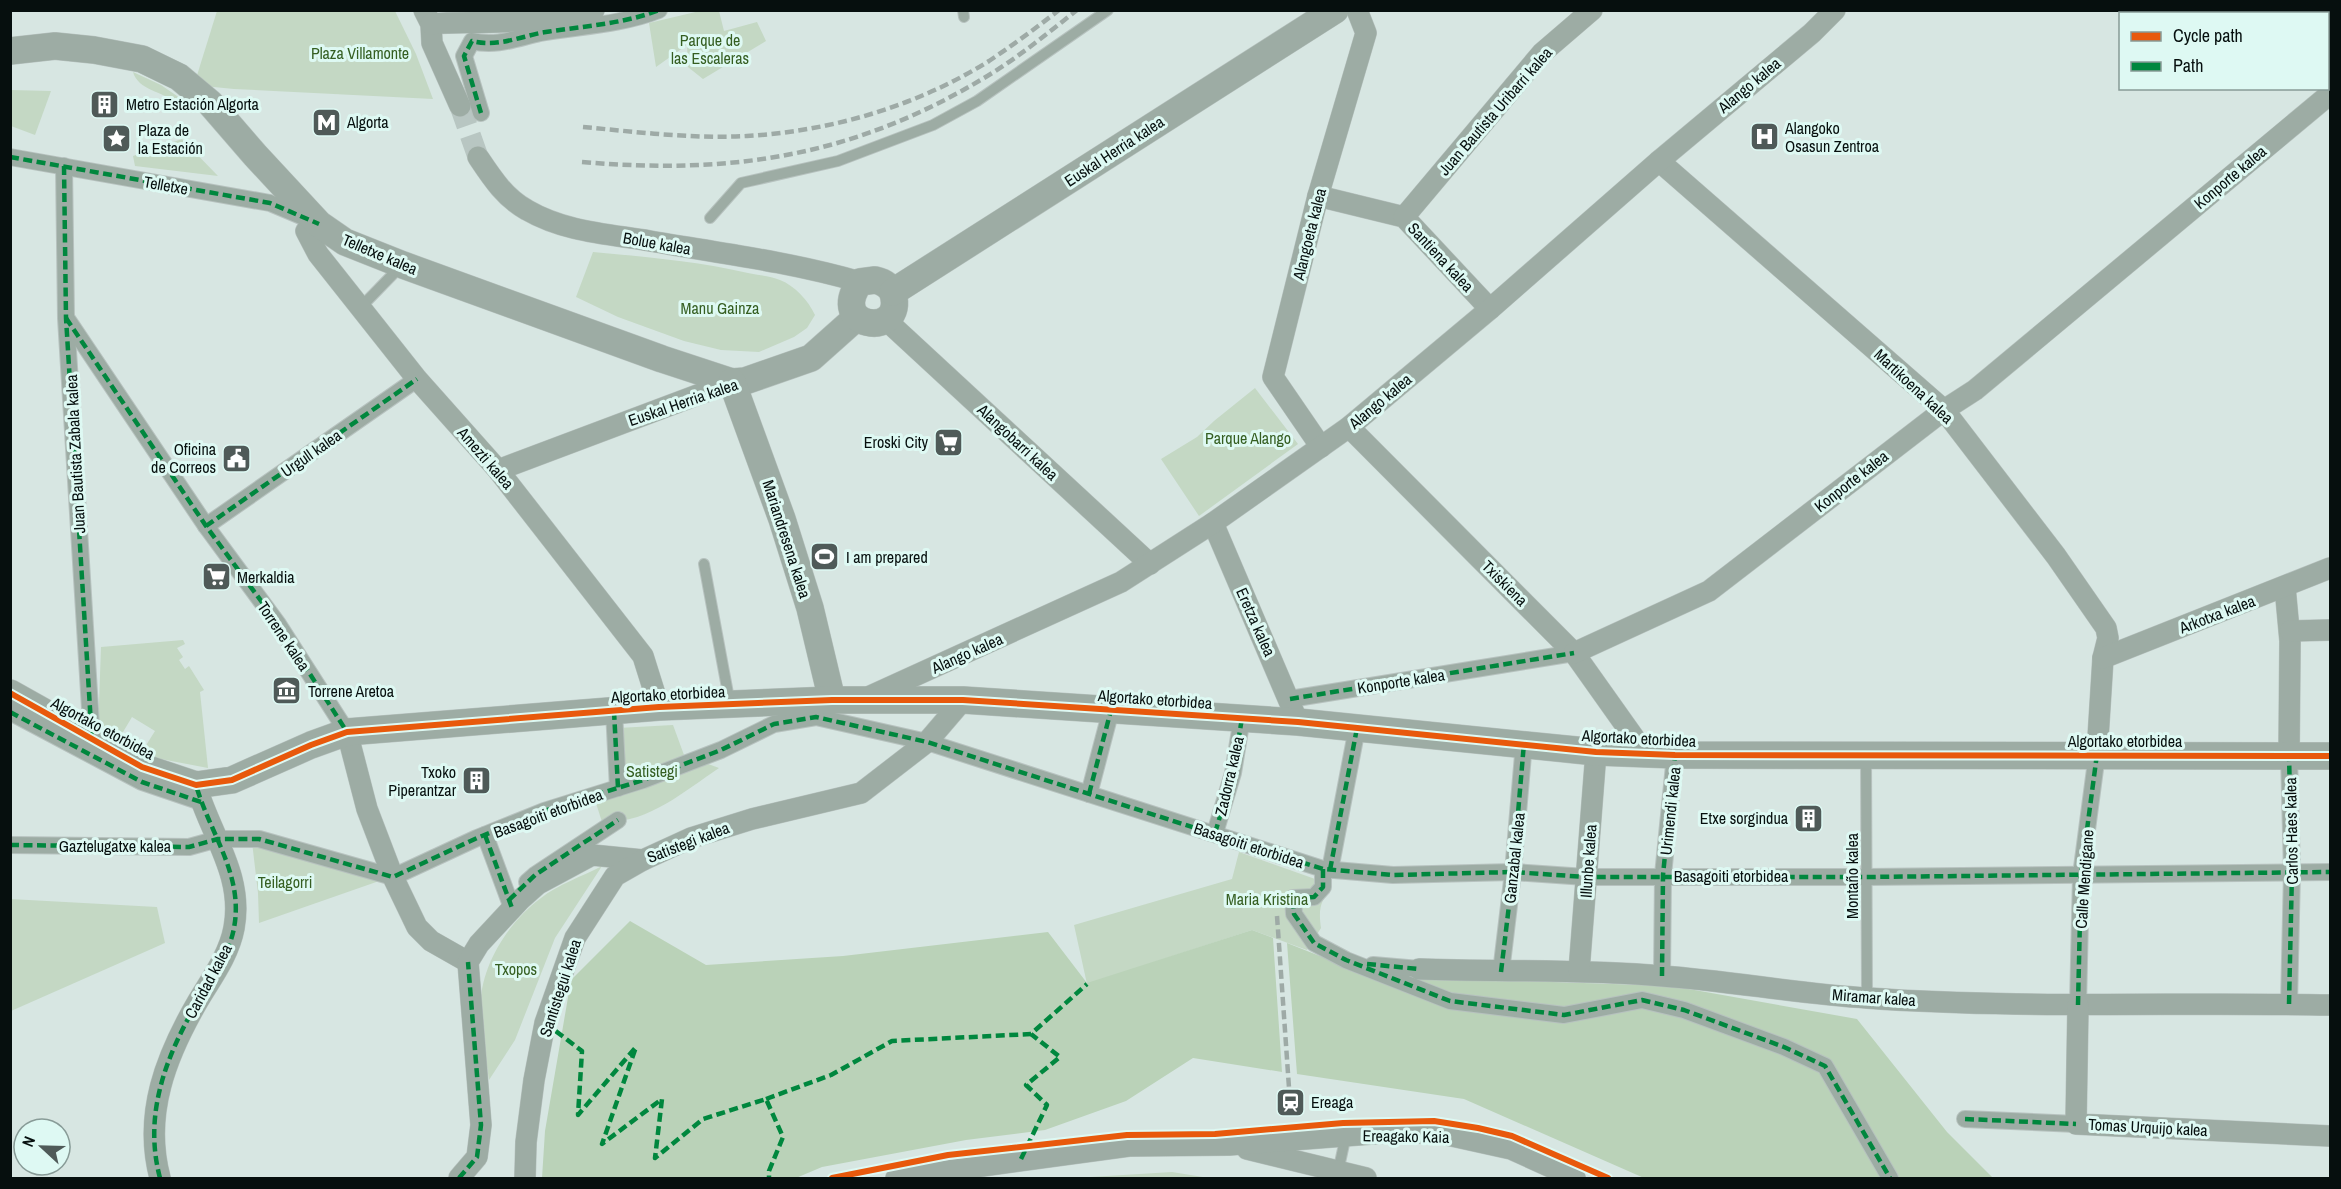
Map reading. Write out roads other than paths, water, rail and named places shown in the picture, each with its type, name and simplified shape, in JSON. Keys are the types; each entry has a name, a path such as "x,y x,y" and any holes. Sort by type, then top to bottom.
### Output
{"street":[{"path":"460,106 432,43 428,17 559,16 594,10"},
{"path":"481,113 464,56 472,41 488,45 540,33 635,19 659,10"},
{"name":"Euskal Herria kalea","path":"893,292 1335,10"},
{"name":"Alangoeta kalea","path":"1321,447 1273,376 1318,196 1366,33 1357,10"},
{"name":"Juan Bautista Uribarri kalea","path":"1404,217 1542,53 1593,10"},
{"name":"Alango kalea","path":"863,700 1121,582 1213,523 1321,447 1349,427 1490,309 1659,160 1812,33 1835,10"},
{"name":"Telletxe kalea","path":"10,51 55,46 94,50 142,59 179,77 210,103 319,224 345,242 662,359 732,382"},
{"name":"Konporte kalea","path":"1294,711 1574,653 1709,591 1944,410 1975,390 2331,94"},
{"name":"Telletxe","path":"10,157 270,204 319,224"},
{"name":"Bolue kalea","path":"478,158 510,198 527,210 563,227 739,255 830,273 860,282"},
{"name":"Martikoena kalea","path":"1659,160 1944,410 2056,556 2106,628 2108,638 2103,658 2097,754"},
{"name":"Juan Bautista Zabala kalea","path":"64,166 66,318 92,741"},
{"name":"Santiena kalea","path":"1318,196 1404,217 1490,309"},
{"name":"Amezti kalea","path":"319,224 306,231 318,254 417,379 498,470 643,656 659,707"},
{"path":"875,280 882,282 893,292 894,307 886,320 868,324 852,311 852,296 860,282 875,280"},
{"name":"Euskal Herria kalea","path":"498,470 732,382 745,381 811,358 857,317"},
{"name":"Torrene kalea","path":"66,318 206,526 278,624 347,732 367,809 393,877 417,927 431,940 468,962"},
{"name":"Alangobarri kalea","path":"886,320 1150,564"},
{"name":"Urgull kalea","path":"206,526 417,379"},
{"name":"Mariandresena kalea","path":"732,382 782,519 810,608 832,700"},
{"name":"Txiskiena","path":"1349,427 1574,653 1645,753"},
{"name":"Eretza kalea","path":"1213,523 1294,711"},
{"name":"Arkotxa kalea","path":"2103,658 2331,568"},
{"name":"Carlos Haes kalea","path":"2285,587 2290,630 2289,756 2292,872 2289,1004"},
{"path":"2290,630 2331,630"},
{"name":"Algortako etorbidea","path":"10,693 92,741 198,794 311,745 347,732 659,707 832,700 963,700 1242,718 1294,711 1357,728 1596,752 1676,755 2331,756"},
{"name":"Satistegi kalea","path":"468,962 479,944 511,904 538,884 591,855 643,860 691,838 752,819 861,793 927,742 963,700"},
{"path":"1089,794 1111,710"},
{"path":"614,711 618,788"},
{"path":"10,712 142,782 198,794"},
{"name":"Basagoiti etorbidea","path":"393,877 544,811 618,788 721,750 774,724 816,717 927,742 1327,870 1393,874 1514,872 1586,877 1663,875 1867,877 2331,872"},
{"name":"Zadorra kalea","path":"1215,833 1233,773 1242,718"},
{"path":"1357,728 1323,887 1314,897 1293,898 1294,914 1314,943 1346,960 1450,1001 1564,1015 1642,1000 1684,1010 1784,1047 1825,1066 1890,1179"},
{"name":"Ganzabal kalea","path":"1501,972 1514,872 1524,743"},
{"name":"Illunbe kalea","path":"1579,971 1596,752"},
{"name":"Calle Mendigane","path":"2078,1005 2081,875 2097,754"},
{"name":"Urimendi kalea","path":"1662,976 1663,875 1676,755"},
{"name":"Caridad kalea","path":"160,1179 154,1130 157,1098 171,1051 222,962 234,928 236,886 198,794"},
{"path":"485,835 511,904 535,875 618,820"},
{"path":"218,839 260,839 393,877"},
{"name":"Gaztelugatxe kalea","path":"10,845 189,847 218,839"},
{"name":"Santistegui kalea","path":"525,1179 526,1142 534,1080 545,1023 575,938 615,876 643,860"},
{"path":"1346,960 1388,967 1419,969"},
{"path":"459,1179 477,1157 481,1125 468,962"},
{"name":"Miramar kalea","path":"1419,969 1501,972 1579,971 1662,976 1867,998 2078,1005 2331,1005"},
{"path":"2076,1124 2078,1005"},
{"name":"Tomas Urquijo kalea","path":"1965,1119 2331,1136"},
{"name":"Ereagako Kaia","path":"896,1179 1129,1146 1229,1145 1397,1132 1443,1134 1511,1149 1575,1179"},
{"name":"Ereagako Kaia","path":"1229,1145 1366,1179"}],"lane":[{"path":"710,218 741,183 838,161 933,125 977,101 1108,10"},
{"path":"361,307 387,278 403,265"},
{"path":"704,564 730,704"},
{"name":"Montaño kalea","path":"1866,754 1867,998"},
{"path":"1338,1172 1346,1135"}],"tunnel":[{"path":"460,106 478,157"}],"railway":[{"path":"583,127 727,137 779,133 842,122 903,103 961,77 998,55 1059,10"},
{"path":"582,162 638,165 743,162 793,154 842,142 891,125 940,103 1023,52 1077,10"},
{"path":"1277,916 1290,1102"}],"place":[{"name":"Metro Estación Algorta","path":"105,104"},
{"name":"Algorta","path":"326,122"},
{"name":"Alangoko Osasun Zentroa","path":"1764,137"},
{"name":"Plaza de la Estación","path":"117,139"},
{"name":"Eroski City","path":"949,442"},
{"name":"Oficina de Correos","path":"237,458"},
{"name":"I am prepared","path":"825,557"},
{"name":"Merkaldia","path":"216,577"},
{"name":"Torrene Aretoa","path":"287,691"},
{"name":"Txoko Piperantzar","path":"477,781"},
{"name":"Etxe sorgindua","path":"1809,818"},
{"name":"Ereaga","path":"1290,1102"}],"park label":[{"name":"Parque de las Escaleras","path":"710,49"},
{"name":"Plaza Villamonte","path":"360,53"},
{"name":"Manu Gainza","path":"720,308"},
{"name":"Parque Alango","path":"1248,438"},
{"name":"Satistegi","path":"652,771"},
{"name":"Teilagorri","path":"285,882"},
{"name":"Maria Kristina","path":"1267,899"},
{"name":"Txopos","path":"516,969"}]}
